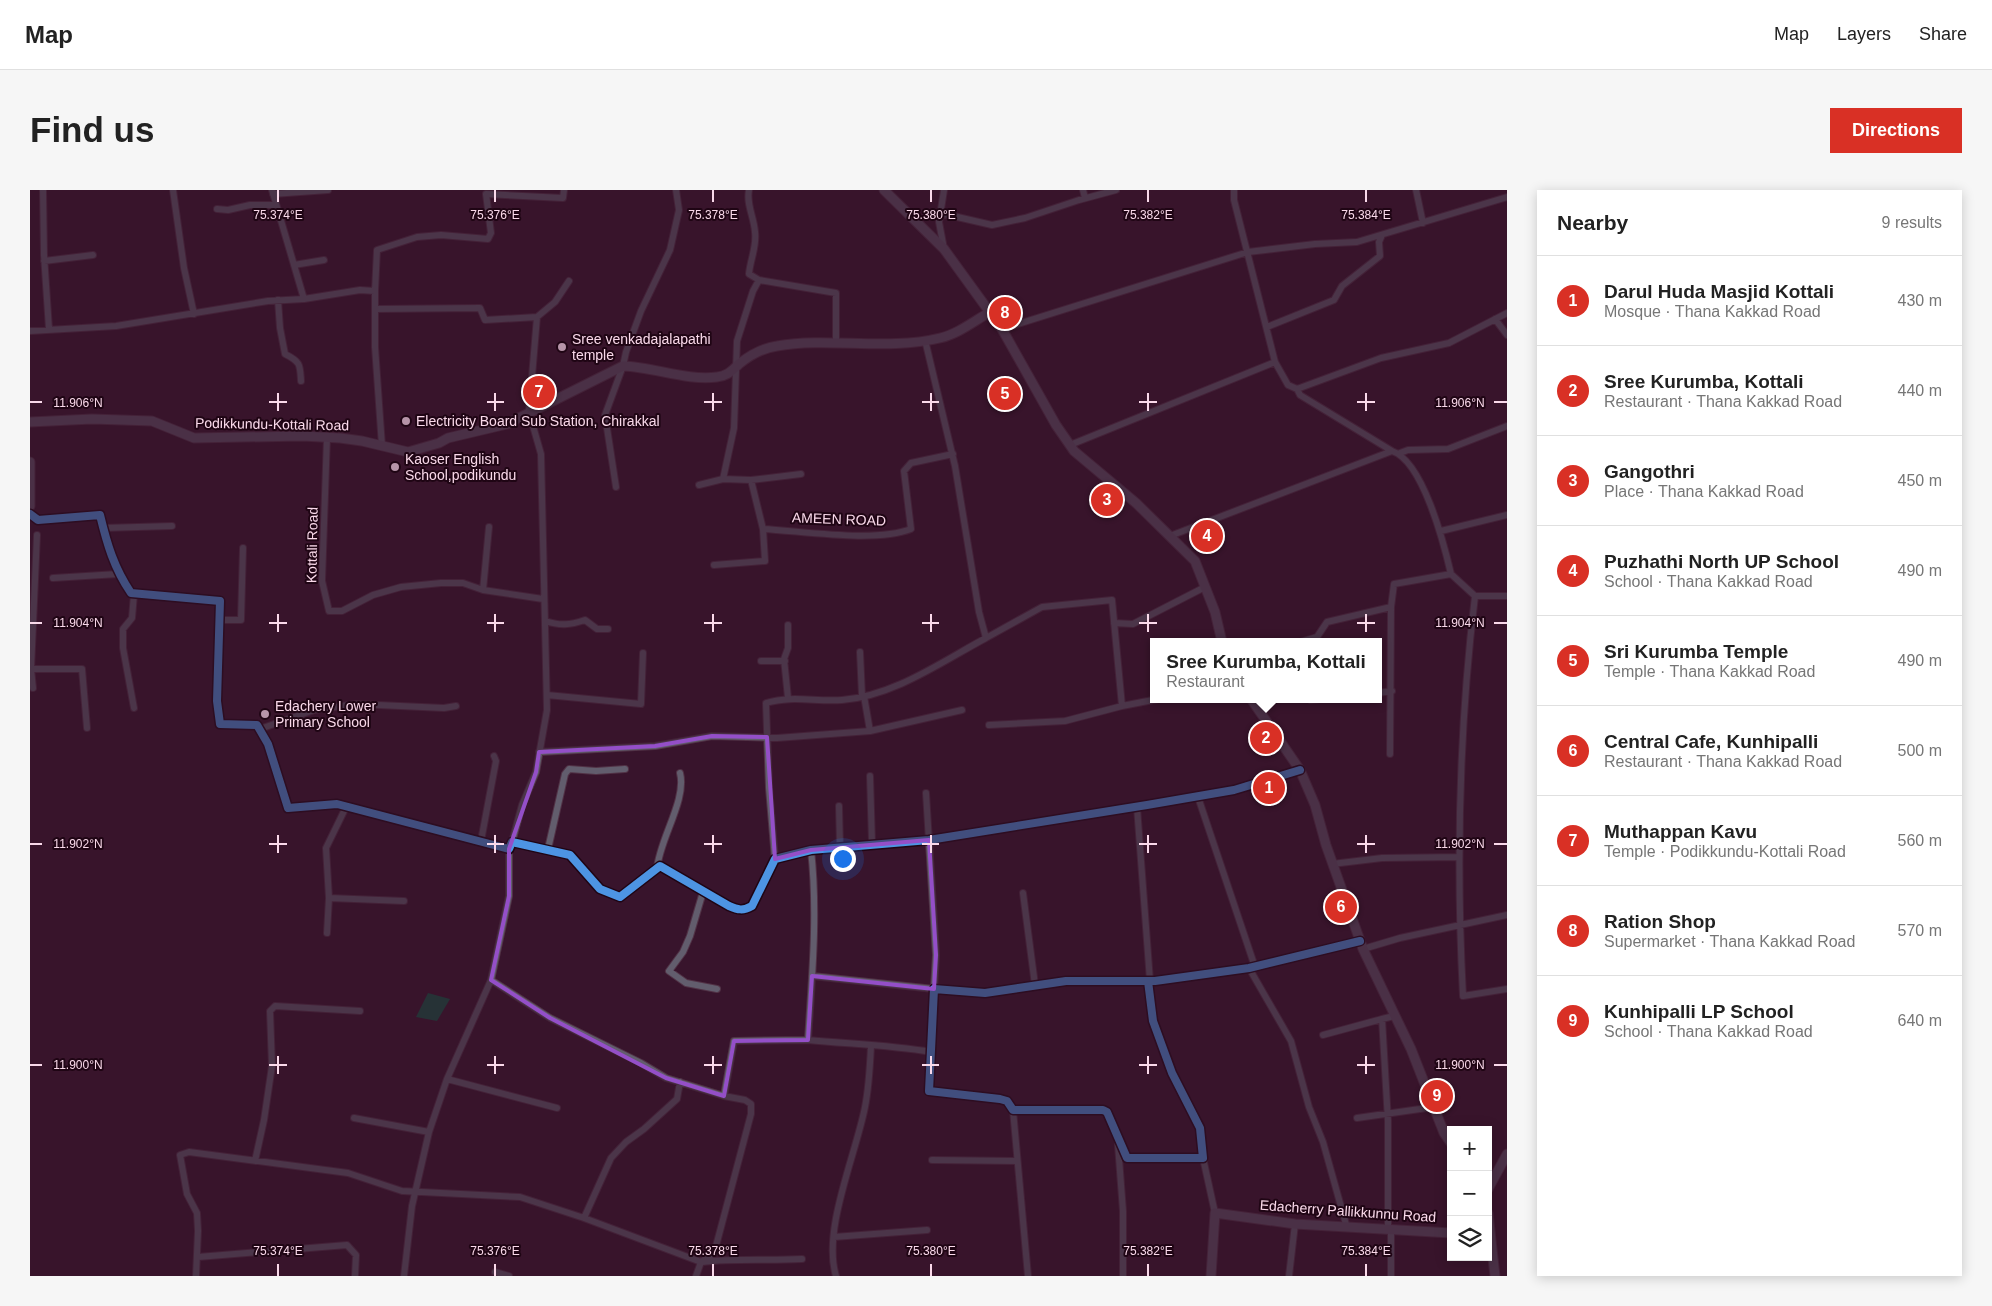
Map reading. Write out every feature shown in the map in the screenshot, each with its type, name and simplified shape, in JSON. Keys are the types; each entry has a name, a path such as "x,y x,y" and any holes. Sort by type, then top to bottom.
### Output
{"main road":[{"path":"884,190 944,249 990,312 1002,329 1070,445 1195,561 1221,638"},
{"path":"623,366 696,377 718,377 729,374 757,352 776,346 836,343 911,343 955,332 990,312"},
{"name":"Podikkundu-Kottali Road","path":"30,422 92,419 152,421 194,438 328,438 362,441 408,452 439,444 448,438 507,424 623,366"},
{"path":"30,462 30,506"},
{"path":"1254,703 1300,770 1315,805 1332,864 1362,945 1411,1049 1447,1135"},
{"path":"1492,1182 1507,1154"},
{"path":"1211,1276 1215,1213"},
{"name":"Edacherry Pallikkunnu Road","path":"1215,1213 1295,1224 1447,1233"},
{"path":"1492,1252 1495,1276"}],"street":[{"path":"43,190 44,261 49,330"},
{"path":"173,190 184,268 194,314"},
{"path":"304,299 273,192 328,190"},
{"path":"382,446 375,310 377,250 417,237 441,235 488,239 491,234 486,194 563,198 564,190"},
{"path":"616,486 605,414 641,311 670,250 679,210 676,190"},
{"path":"748,190 747,200 752,212 756,232 755,248 749,274 758,280 836,293 836,343"},
{"path":"944,190 939,222 944,249"},
{"path":"1083,190 1085,198"},
{"path":"940,214 992,224 1025,218 1116,190"},
{"path":"1234,190 1234,200 1275,362 1288,385 1297,389 1300,395 1392,451 1400,453 1408,450 1448,449 1507,426"},
{"path":"1416,190 1423,223"},
{"path":"1002,329 1248,252 1315,244 1356,242 1507,197"},
{"path":"217,209 228,210 250,205 276,204"},
{"path":"1267,328 1334,300 1342,286 1380,256 1379,242 1382,235"},
{"path":"44,261 93,255"},
{"path":"294,265 324,260"},
{"path":"723,479 734,428 737,341 752,291 758,280"},
{"path":"375,310 480,308 485,320 537,317 555,302 569,281"},
{"path":"30,331 116,326 278,300 304,299 360,290 375,292"},
{"path":"278,300 280,328 285,354 297,360 302,381"},
{"path":"1297,389 1381,358 1449,343 1507,313"},
{"path":"404,1276 416,1191 429,1132 448,1079 490,980 509,896 509,849 522,805 536,772 547,710 541,454 529,412 537,317"},
{"path":"1496,319 1507,335"},
{"path":"925,340 953,454 986,638"},
{"path":"1070,445 1275,362"},
{"name":"Kottali Road","path":"328,438 322,581 329,611 342,611 373,595 401,587 463,583 483,590 543,599"},
{"path":"1170,536 1392,451"},
{"path":"1400,453 1418,479 1441,531 1451,574 1475,596 1507,596"},
{"name":"AMEEN ROAD","path":"763,529 856,534 900,534 911,529 904,471 911,463 953,454"},
{"path":"699,484 723,479 751,480 801,474"},
{"path":"714,565 765,560 763,529 751,480"},
{"path":"30,514 38,520 100,516 111,557 118,574 131,593 220,601 217,701 220,724 256,725 260,729 272,754 288,808 336,804 509,849"},
{"path":"1441,531 1507,515"},
{"path":"103,528 172,526"},
{"path":"483,590 489,527"},
{"path":"32,688 31,635 37,535"},
{"path":"220,620 241,620 243,548"},
{"path":"53,578 118,574"},
{"path":"1390,754 1392,692 1391,607 1394,584 1451,574"},
{"path":"1114,623 1133,624 1205,587"},
{"path":"134,594 132,618 123,629 124,648 134,708"},
{"path":"1475,596 1460,786 1459,925 1463,996 1507,989"},
{"path":"512,842 570,855 600,889 620,898 660,866 703,892 738,910 752,906 775,859 766,702 788,698 842,700 888,690 1042,607 1112,600 1122,706"},
{"path":"1314,638 1318,637 1326,622 1391,607"},
{"path":"545,621 558,625 570,625 585,620 597,629 608,629"},
{"path":"788,625 788,648 785,661 788,698"},
{"path":"860,652 863,696 870,730"},
{"path":"547,695 641,704 643,653"},
{"path":"761,661 785,661"},
{"path":"31,669 82,670 88,728"},
{"path":"1382,693 1392,692"},
{"path":"989,726 1065,721 1150,701"},
{"path":"260,729 306,712 356,704 444,708 456,706"},
{"path":"539,752 655,746 712,736 767,737 870,730 962,710"},
{"path":"481,841 496,761 494,756"},
{"path":"548,849 565,774 569,769 596,771 625,769"},
{"path":"775,859 811,850 872,843 929,840 1198,797 1234,790 1300,770"},
{"path":"657,869 669,823 678,804 682,778 680,773"},
{"path":"870,776 872,843"},
{"path":"926,793 936,956 929,1091 1000,1098 1007,1101 1013,1110 1028,1276"},
{"path":"1198,797 1252,968 1291,1041 1309,1108 1323,1142 1347,1228"},
{"path":"839,806 840,847"},
{"path":"327,933 329,898 326,848 346,807"},
{"path":"1137,807 1153,1020 1172,1073 1200,1128 1203,1158 1215,1213"},
{"path":"808,1040 812,976 814,873 811,850"},
{"path":"1332,864 1382,858 1459,857"},
{"path":"703,892 690,936 683,952 669,971 686,982 718,988"},
{"path":"1023,893 1036,985"},
{"path":"329,898 404,901"},
{"path":"812,976 985,993 1066,981 1149,981 1252,968 1507,915"},
{"path":"490,980 550,1018 642,1063 666,1078 724,1096 745,1100 751,1104 751,1114 714,1253 701,1262 696,1276"},
{"path":"255,1160 264,1120 272,1066 270,1012 276,1006 360,1012"},
{"path":"1323,1035 1394,1016"},
{"path":"1382,1019 1388,1114 1391,1276"},
{"path":"724,1096 734,1041 808,1040 871,1046 882,1044 930,1052"},
{"path":"836,1276 834,1237 847,1167 866,1106 871,1046"},
{"path":"448,1079 557,1108"},
{"path":"584,1218 611,1158 626,1142 644,1129 677,1099 680,1082"},
{"path":"1357,1118 1434,1107"},
{"path":"1013,1110 1103,1110 1107,1112 1124,1154 1131,1160 1203,1158"},
{"path":"354,1118 429,1132"},
{"path":"1118,1139 1124,1220 1123,1276"},
{"path":"196,1276 198,1257 197,1213 187,1194 180,1154 189,1152 348,1173 402,1190 520,1197 584,1218 701,1262 729,1258 802,1259"},
{"path":"932,1160 1017,1161"},
{"path":"1289,1276 1295,1224"},
{"path":"834,1237 927,1230"},
{"path":"198,1257 347,1245 356,1254 355,1276"},
{"path":"495,1272 509,1276"}],"highlighted area":[{"path":"712,736 767,737 775,859 811,850 929,840 936,955 934,989 812,976 808,1040 734,1041 724,1096 666,1078 550,1018 491,980 509,896 509,849 536,772 539,752 655,746"}],"shaded area":[{"path":"428,993 450,999 437,1021 416,1017"}],"cycle path":[{"path":"30,514 38,520 100,515 112,556 131,593 220,601 217,701 220,724 257,725 268,744 288,808 337,804 509,849 512,842 570,855 600,889 620,897 660,866 729,906 738,909 749,908 752,906 775,859 811,850 929,840 1147,805 1234,790 1300,770"},
{"path":"1148,981 1153,1021 1172,1073 1200,1128 1203,1158 1127,1158 1107,1112 1103,1110 1013,1110 1007,1101 1000,1099 929,1091 934,989 985,993 1066,981 1155,981 1249,968 1360,941"}],"place":[{"name":"Ration Shop","path":"1005,313"},
{"name":"Sree venkadajalapathi temple","path":"562,347"},
{"name":"Muthappan Kavu","path":"539,392"},
{"name":"Sri Kurumba Temple","path":"1005,394"},
{"name":"Electricity Board Sub Station, Chirakkal","path":"406,421"},
{"name":"Kaoser English School,podikundu","path":"395,467"},
{"name":"Gangothri","path":"1107,500"},
{"name":"Puzhathi North UP School","path":"1207,536"},
{"name":"Edachery Lower Primary School","path":"265,714"},
{"name":"Sree Kurumba, Kottali","path":"1266,738"},
{"name":"Darul Huda Masjid Kottali","path":"1269,788"},
{"name":"Central Cafe, Kunhipalli","path":"1341,907"},
{"name":"Kunhipalli LP School","path":"1437,1096"}]}
